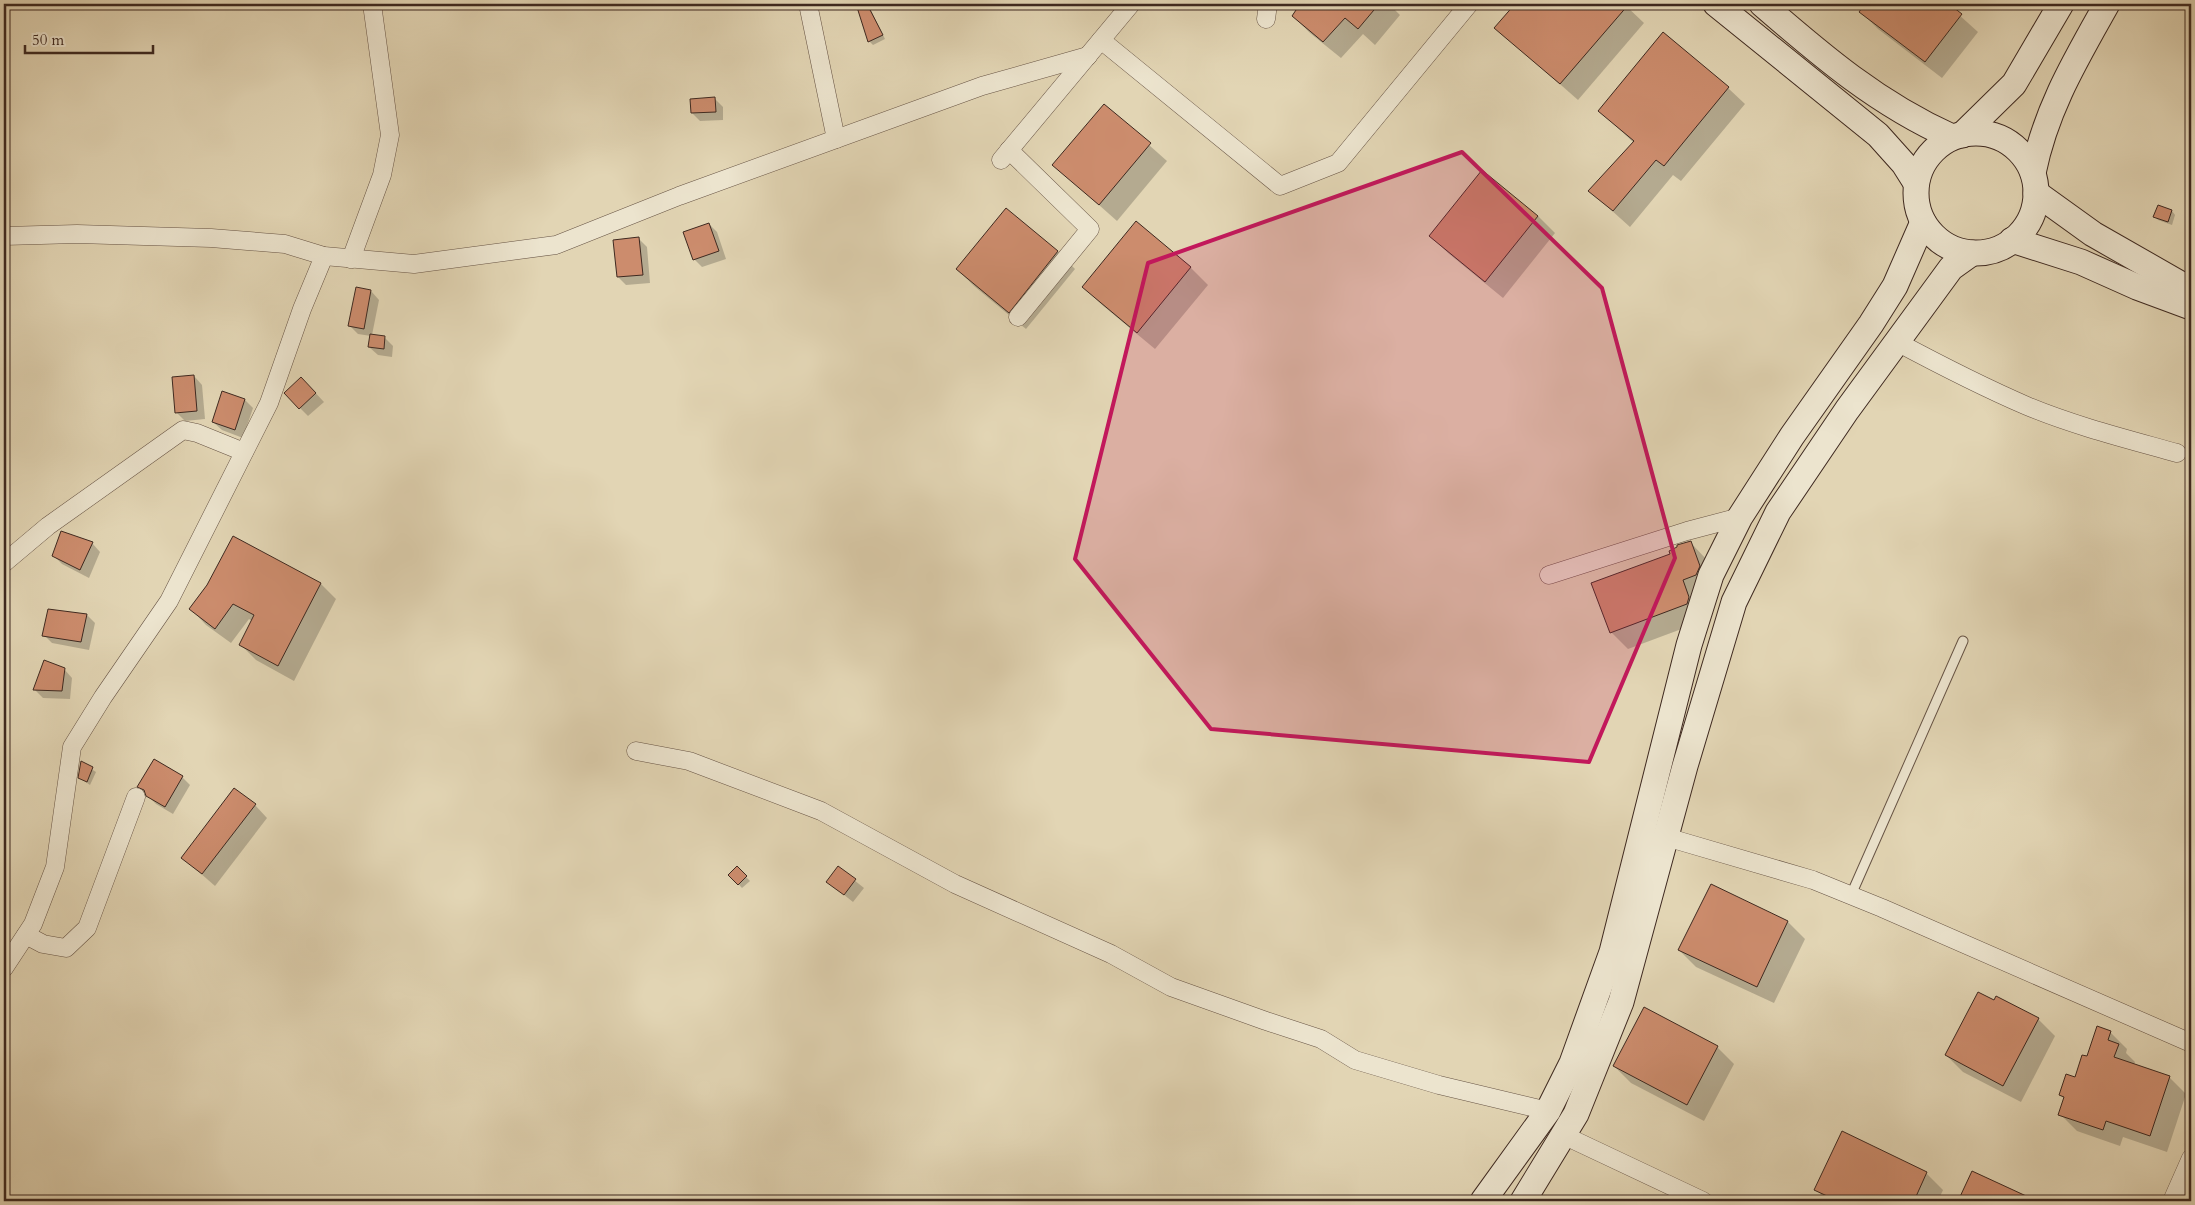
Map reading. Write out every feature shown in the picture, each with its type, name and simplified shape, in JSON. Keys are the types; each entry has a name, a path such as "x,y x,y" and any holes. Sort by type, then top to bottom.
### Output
{"main road":[{"path":"1716,4 1878,135 1904,164 1916,183"},
{"path":"1762,4 1829,62 1921,124 1957,136 1971,133 1991,134 2009,142 2024,156 2035,183 2092,234 2191,290"},
{"path":"2061,4 2014,84 1990,110 1957,136 1935,148 1923,164 1916,183 1917,203 1923,222 1936,238 1952,248 1972,253 1991,251 2012,240 2024,230 2033,212 2035,183 2045,124 2061,88 2107,4"},
{"path":"1483,1201 1548,1111 1572,1063 1612,952 1689,645 1712,575 1740,518 1792,436 1871,324 1895,286 1923,222"},
{"path":"2012,240 2082,262 2191,307"},
{"path":"1523,1201 1576,1114 1621,1002 1666,837 1734,602 1778,512 1846,410 1952,268 1972,253"}],"street":[{"path":"350,259 382,175 390,135 372,4"},
{"path":"808,4 836,139"},
{"path":"1018,317 1090,229 1005,155 1131,4"},
{"path":"1101,40 1280,186 1338,163 1469,4"},
{"path":"4,236 77,234 211,238 285,244 324,256 414,264 556,246 679,196 982,86 1088,56"},
{"path":"4,968 33,924 55,867 72,747 103,697 169,601 269,403 302,309 324,256"},
{"path":"1897,342 2029,407 2103,432 2177,453"},
{"path":"4,563 48,526 183,430 197,433 244,452"},
{"path":"1550,575 1687,532 1740,518"},
{"path":"636,751 690,761 821,810 955,884 1111,954 1171,986 1266,1021 1321,1038 1355,1060 1439,1085 1548,1111"},
{"path":"26,935 43,944 66,948 87,928 136,797"},
{"path":"1666,837 1813,880 1852,895 2191,1043"},
{"path":"1563,1135 1703,1201"},
{"path":"2172,1201 2191,1158"}],"lane":[{"path":"1852,895 1963,641"}],"highlighted area":[{"path":"1462,152 1602,288 1675,558 1589,762 1211,729 1075,559 1148,263"}],"building":[{"path":"856,4 867,4 883,35 868,42"},
{"path":"1300,4 1379,4 1358,29 1345,18 1323,42 1292,16"},
{"path":"1515,4 1629,4 1560,84 1494,28"},
{"path":"1865,4 1949,4 1962,14 1925,62 1859,12"},
{"path":"1663,32 1729,87 1664,166 1656,160 1613,211 1588,191 1634,141 1598,111"},
{"path":"715,97 716,112 691,113 690,99"},
{"path":"1104,104 1151,143 1099,205 1052,165"},
{"path":"1482,170 1538,216 1485,282 1429,236"},
{"path":"2158,205 2172,210 2168,222 2153,217"},
{"path":"1006,208 1058,251 1009,313 956,269"},
{"path":"1136,221 1191,267 1137,333 1082,287"},
{"path":"709,223 719,251 693,260 683,232"},
{"path":"639,237 643,275 617,277 613,240"},
{"path":"356,287 371,290 364,329 348,326"},
{"path":"370,334 385,336 384,349 368,347"},
{"path":"194,375 197,411 175,413 172,377"},
{"path":"301,377 316,393 299,409 284,393"},
{"path":"222,391 245,399 235,430 212,422"},
{"path":"61,531 93,542 80,570 52,556"},
{"path":"233,536 321,583 278,666 239,645 254,615 233,604 215,629 189,609 207,585"},
{"path":"1691,541 1700,566 1696,575 1683,580 1689,597 1687,604 1610,633 1591,583 1670,554 1669,551 1677,547 1677,545"},
{"path":"48,609 87,614 81,642 42,636"},
{"path":"44,660 65,668 62,691 33,690"},
{"path":"154,759 183,776 165,807 146,796 144,790 137,787"},
{"path":"81,761 93,767 87,782 78,778"},
{"path":"234,788 256,804 202,874 181,858"},
{"path":"737,866 747,876 738,885 728,875"},
{"path":"838,866 856,879 844,895 826,882"},
{"path":"1711,884 1788,921 1757,987 1678,950"},
{"path":"1978,992 1994,1000 1996,996 2039,1018 2003,1086 1945,1055"},
{"path":"1644,1007 1718,1046 1687,1105 1613,1066"},
{"path":"2097,1026 2111,1031 2108,1040 2119,1044 2114,1057 2170,1076 2150,1136 2106,1121 2103,1130 2058,1115 2064,1097 2059,1095 2066,1074 2075,1077 2082,1055 2087,1056"},
{"path":"1842,1131 1927,1172 1914,1201 1838,1201 1814,1190"},
{"path":"1972,1171 2037,1201 1958,1201"}]}
